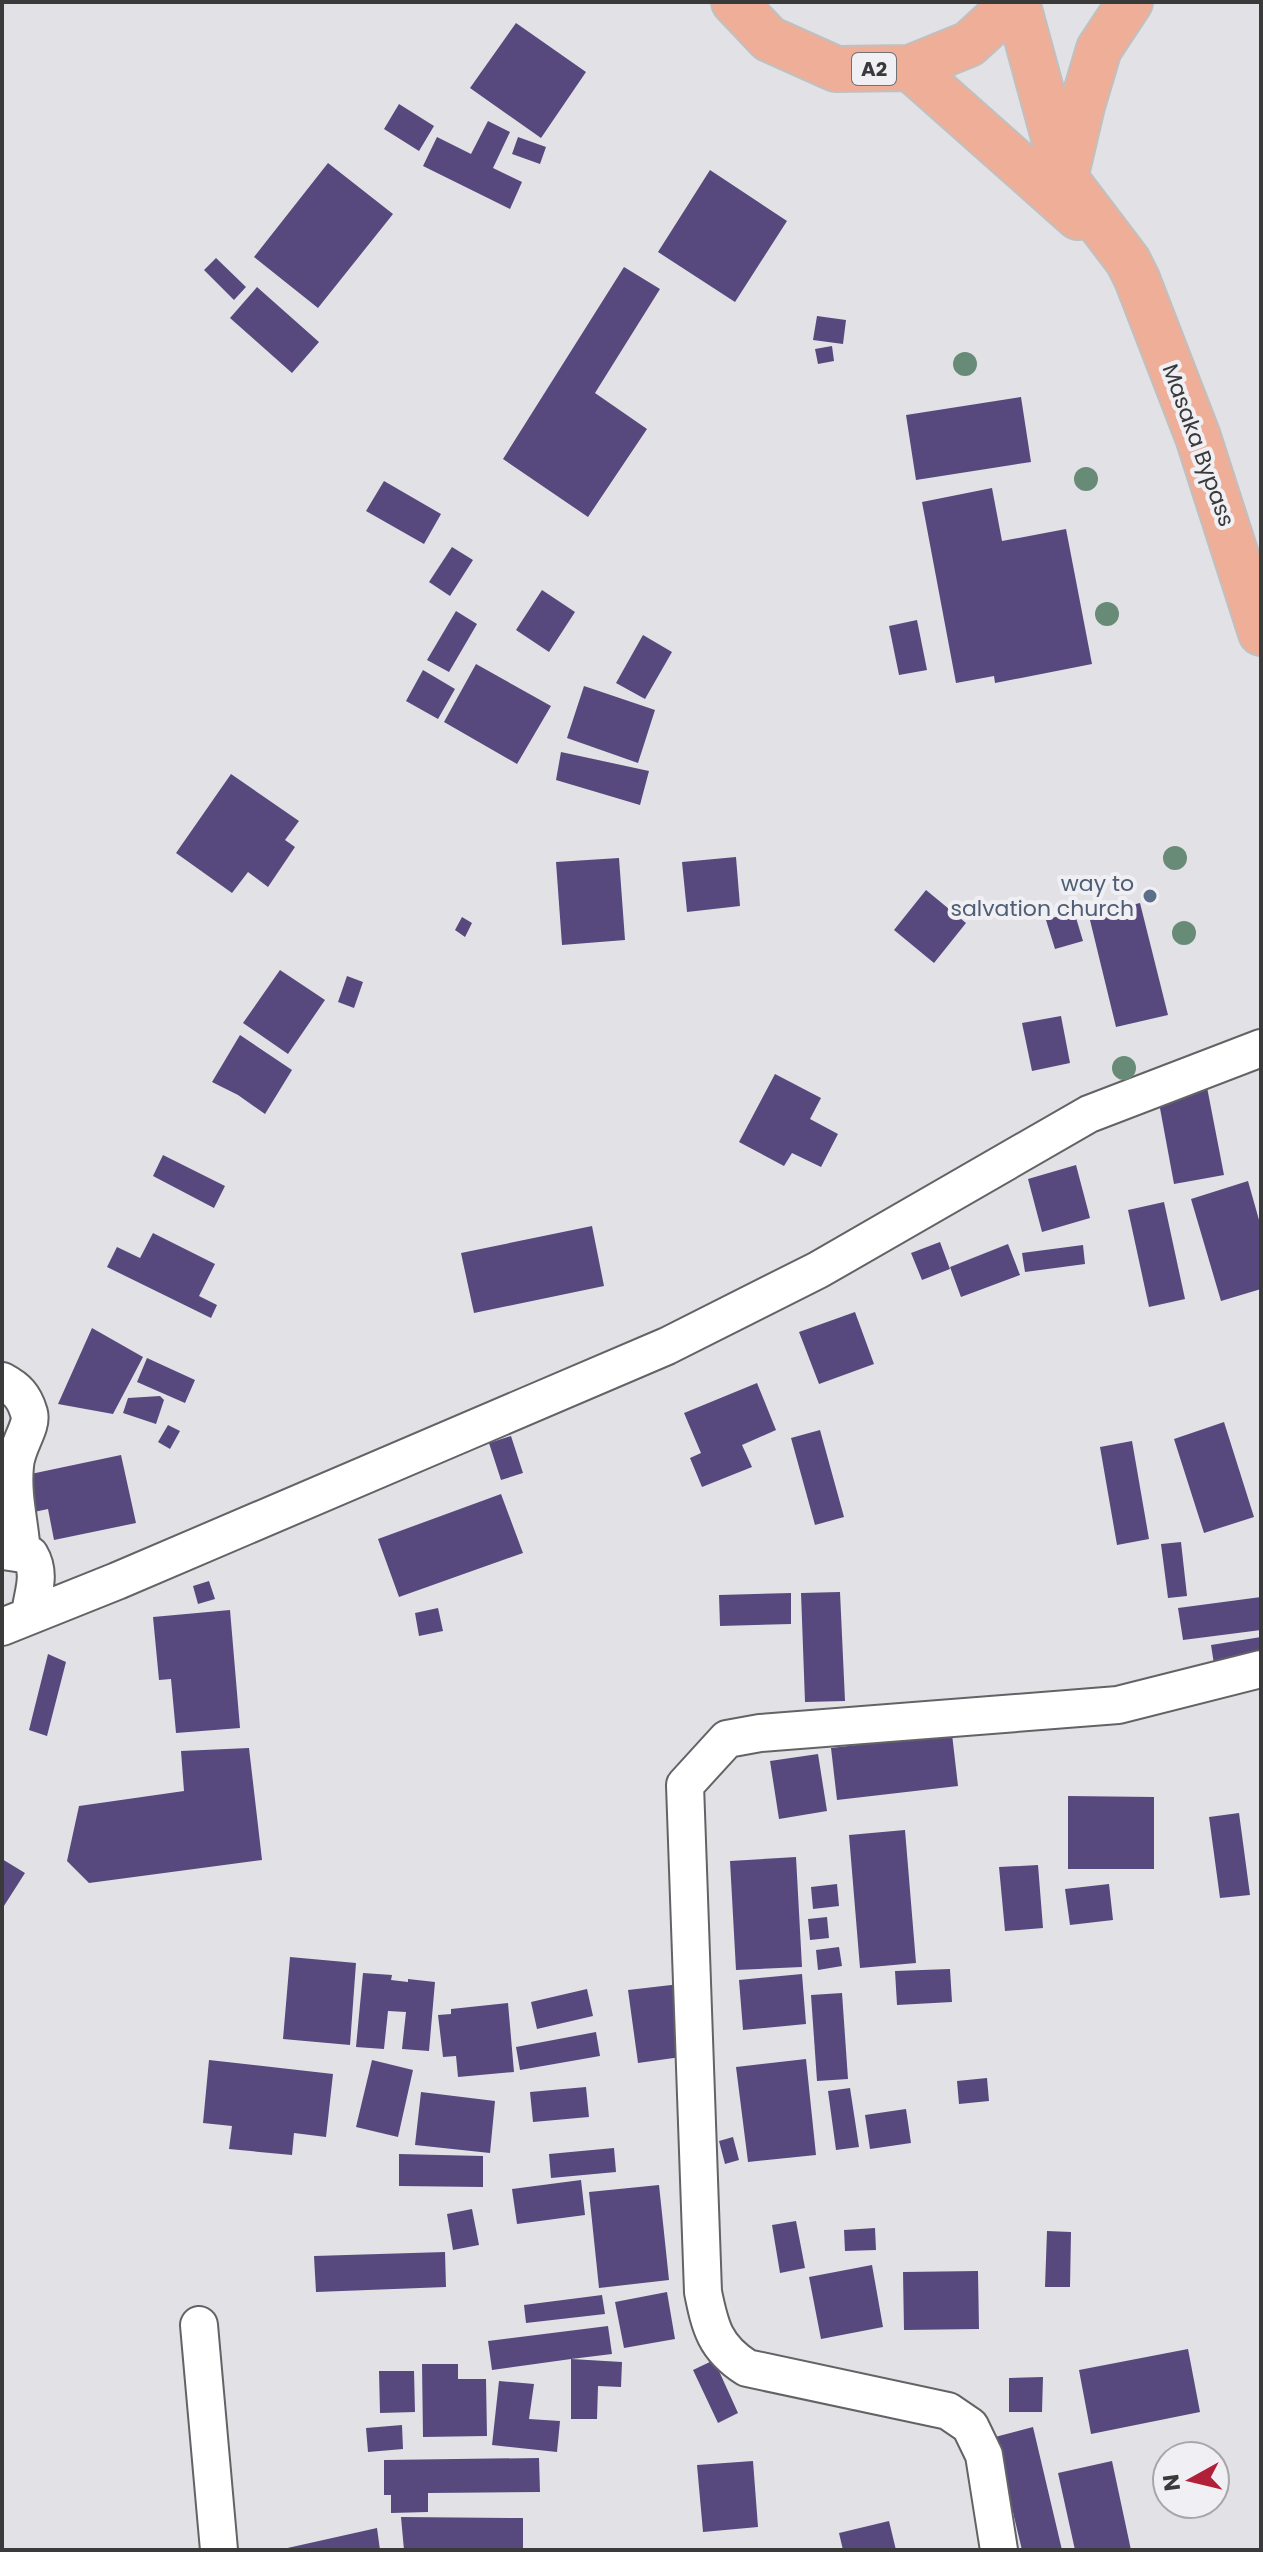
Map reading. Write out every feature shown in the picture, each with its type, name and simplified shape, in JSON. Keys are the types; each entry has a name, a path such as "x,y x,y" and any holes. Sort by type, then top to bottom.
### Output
{"highway":[{"name":"A2","path":"734,2 769,39 836,69 910,68 969,44 1016,2"},
{"name":"Masaka Bypass","path":"1016,2 1065,178 1128,261 1198,437 1261,633"},
{"path":"1065,178 1099,49 1130,2"},
{"name":"Masaka Bypass","path":"910,68 1128,261"}],"street":[{"path":"16,1621 667,1346 818,1270 1089,1114 1261,1048"},
{"path":"2,1381 20,1391 30,1414 30,1425 19,1444 15,1464 12,1552 30,1555 38,1576 33,1592 16,1621"},
{"path":"999,2550 984,2455 970,2426 948,2411 747,2368 731,2357 711,2329 703,2292 685,1785 727,1739 760,1733 1118,1705 1261,1669"},
{"path":"199,2325 219,2550"}],"building":[{"path":"516,23 586,72 541,138 470,88"},
{"path":"399,104 434,126 419,151 384,129"},
{"path":"488,121 510,132 493,168 522,182 510,209 423,166 437,137 471,154"},
{"path":"518,137 546,147 540,164 512,154"},
{"path":"328,163 393,214 318,308 254,257"},
{"path":"710,170 787,221 735,302 658,252"},
{"path":"216,258 246,287 234,300 204,270"},
{"path":"624,267 660,289 595,393 647,429 588,517 503,459"},
{"path":"257,287 319,342 292,373 230,318"},
{"path":"817,316 846,320 843,344 813,340"},
{"path":"832,346 834,361 818,364 815,349"},
{"path":"1021,397 1031,462 916,480 906,415"},
{"path":"384,481 441,514 424,544 366,511"},
{"path":"992,488 1002,541 1066,529 1092,664 995,683 994,676 956,683 922,502"},
{"path":"452,547 473,560 450,596 429,582"},
{"path":"542,590 575,612 549,652 516,630"},
{"path":"456,611 477,624 449,672 427,660"},
{"path":"917,620 927,670 899,675 889,626"},
{"path":"643,635 672,652 645,699 616,683"},
{"path":"476,664 551,706 517,764 444,722"},
{"path":"423,670 455,689 438,719 406,701"},
{"path":"584,686 655,710 638,763 567,738"},
{"path":"561,752 649,771 640,805 556,780"},
{"path":"231,774 299,821 285,840 295,847 268,887 248,872 232,893 176,853"},
{"path":"736,857 740,906 687,912 682,862"},
{"path":"619,858 625,940 562,945 556,862"},
{"path":"926,890 966,923 934,963 894,930"},
{"path":"1140,903 1168,1015 1116,1027 1089,916"},
{"path":"1074,911 1083,941 1055,949 1046,920"},
{"path":"462,917 472,923 465,937 455,930"},
{"path":"280,970 325,1000 288,1054 243,1023"},
{"path":"347,976 363,982 354,1008 338,1002"},
{"path":"1061,1016 1070,1063 1032,1071 1022,1023"},
{"path":"240,1035 292,1070 265,1114 212,1082"},
{"path":"775,1074 821,1098 810,1119 838,1134 821,1167 792,1153 784,1166 739,1142"},
{"path":"1206,1082 1224,1175 1174,1184 1157,1092"},
{"path":"163,1155 225,1186 214,1208 153,1176"},
{"path":"1076,1165 1090,1218 1042,1232 1028,1179"},
{"path":"1248,1181 1261,1227 1261,1289 1221,1301 1191,1199"},
{"path":"1164,1202 1185,1299 1149,1307 1128,1210"},
{"path":"592,1226 604,1286 474,1313 461,1253"},
{"path":"153,1233 215,1264 199,1296 217,1305 211,1318 107,1267 117,1247 140,1258"},
{"path":"940,1242 950,1269 922,1280 911,1253"},
{"path":"1008,1244 1020,1275 961,1297 950,1267"},
{"path":"1083,1245 1085,1264 1025,1272 1022,1253"},
{"path":"855,1312 874,1364 819,1384 799,1332"},
{"path":"92,1328 143,1357 113,1414 58,1404"},
{"path":"147,1358 195,1380 185,1403 137,1382"},
{"path":"757,1383 776,1430 742,1445 752,1467 702,1487 690,1458 701,1453 684,1413"},
{"path":"160,1396 164,1400 156,1424 123,1413 128,1398"},
{"path":"1224,1422 1254,1517 1204,1533 1174,1439"},
{"path":"168,1425 180,1431 170,1449 158,1442"},
{"path":"820,1430 844,1517 815,1525 791,1438"},
{"path":"511,1436 523,1473 501,1480 489,1443"},
{"path":"1132,1441 1149,1539 1117,1545 1100,1447"},
{"path":"121,1455 136,1523 54,1540 48,1509 34,1512 26,1475"},
{"path":"501,1494 523,1553 399,1597 378,1539"},
{"path":"1181,1542 1187,1596 1168,1598 1161,1544"},
{"path":"209,1581 215,1599 198,1604 193,1586"},
{"path":"840,1592 845,1701 805,1702 801,1593"},
{"path":"791,1593 791,1624 720,1626 719,1595"},
{"path":"1261,1597 1261,1630 1183,1640 1178,1608"},
{"path":"438,1608 443,1631 419,1636 415,1613"},
{"path":"230,1610 240,1728 176,1733 171,1679 159,1680 153,1617"},
{"path":"1261,1637 1261,1656 1214,1664 1211,1645"},
{"path":"48,1654 66,1662 47,1736 29,1730"},
{"path":"952,1734 958,1786 837,1800 831,1748"},
{"path":"249,1748 262,1860 89,1883 67,1861 79,1806 184,1791 181,1751"},
{"path":"818,1754 827,1811 779,1819 770,1761"},
{"path":"1068,1796 1154,1797 1154,1869 1068,1869"},
{"path":"1239,1813 1250,1895 1220,1898 1209,1817"},
{"path":"905,1830 916,1963 860,1968 849,1835"},
{"path":"796,1857 802,1967 736,1970 730,1861"},
{"path":"2,1859 25,1873 2,1909"},
{"path":"1038,1865 1043,1928 1005,1931 999,1867"},
{"path":"837,1884 839,1906 813,1909 811,1887"},
{"path":"1109,1884 1113,1920 1070,1925 1065,1889"},
{"path":"827,1917 829,1938 810,1940 808,1919"},
{"path":"839,1947 842,1966 818,1970 816,1950"},
{"path":"290,1957 356,1963 350,2045 283,2039"},
{"path":"950,1969 952,2002 897,2005 895,1971"},
{"path":"363,1973 392,1975 391,1980 435,1982 429,2051 402,2049 406,2012 388,2011 384,2049 356,2047"},
{"path":"802,1974 806,2024 743,2030 739,1980"},
{"path":"680,1984 688,2056 638,2063 628,1990"},
{"path":"587,1989 593,2016 537,2029 531,2002"},
{"path":"842,1993 848,2079 817,2081 811,1995"},
{"path":"508,2003 514,2072 458,2077 456,2056 443,2057 438,2015 451,2014 451,2009"},
{"path":"596,2032 600,2056 520,2070 516,2047"},
{"path":"806,2059 816,2155 748,2162 736,2067"},
{"path":"209,2060 333,2074 326,2137 294,2133 292,2155 229,2149 232,2126 203,2123"},
{"path":"372,2060 413,2070 398,2137 356,2127"},
{"path":"987,2078 989,2101 959,2104 957,2081"},
{"path":"586,2087 589,2117 533,2122 530,2092"},
{"path":"850,2088 859,2147 836,2150 828,2091"},
{"path":"421,2092 495,2101 490,2153 415,2145"},
{"path":"906,2109 911,2143 870,2149 865,2115"},
{"path":"733,2137 739,2160 725,2164 719,2141"},
{"path":"614,2148 616,2172 551,2178 549,2154"},
{"path":"399,2154 483,2156 483,2187 399,2186"},
{"path":"581,2180 585,2215 517,2224 512,2189"},
{"path":"659,2185 669,2280 599,2288 589,2192"},
{"path":"472,2209 479,2245 453,2250 447,2214"},
{"path":"796,2221 805,2268 780,2273 772,2225"},
{"path":"875,2228 876,2250 845,2251 844,2230"},
{"path":"1047,2231 1071,2232 1070,2287 1045,2287"},
{"path":"445,2252 446,2287 316,2292 314,2256"},
{"path":"872,2265 883,2327 821,2339 809,2277"},
{"path":"978,2271 979,2329 904,2330 903,2272"},
{"path":"667,2292 675,2339 624,2348 615,2302"},
{"path":"602,2295 605,2314 526,2323 524,2305"},
{"path":"608,2326 612,2354 492,2370 488,2341"},
{"path":"1188,2349 1200,2412 1091,2434 1079,2370"},
{"path":"571,2359 622,2362 621,2387 598,2386 597,2419 571,2419"},
{"path":"714,2360 738,2413 718,2423 693,2370"},
{"path":"422,2364 458,2364 458,2379 486,2379 487,2436 423,2437"},
{"path":"379,2371 414,2371 415,2412 380,2413"},
{"path":"1043,2377 1042,2412 1009,2412 1009,2378"},
{"path":"499,2381 534,2384 529,2419 560,2421 557,2452 492,2445"},
{"path":"402,2425 403,2449 368,2452 366,2428"},
{"path":"1033,2427 1062,2550 1022,2550 995,2437"},
{"path":"539,2458 540,2492 428,2493 428,2512 391,2513 391,2495 384,2495 384,2460"},
{"path":"753,2461 758,2527 703,2532 697,2465"},
{"path":"1112,2461 1131,2550 1075,2550 1058,2473"},
{"path":"401,2517 523,2518 523,2550 404,2550"},
{"path":"889,2521 896,2550 843,2550 839,2533"},
{"path":"377,2528 380,2550 283,2550 283,2549"}],"place":[{"name":"way to salvation church","path":"1150,896"}]}
